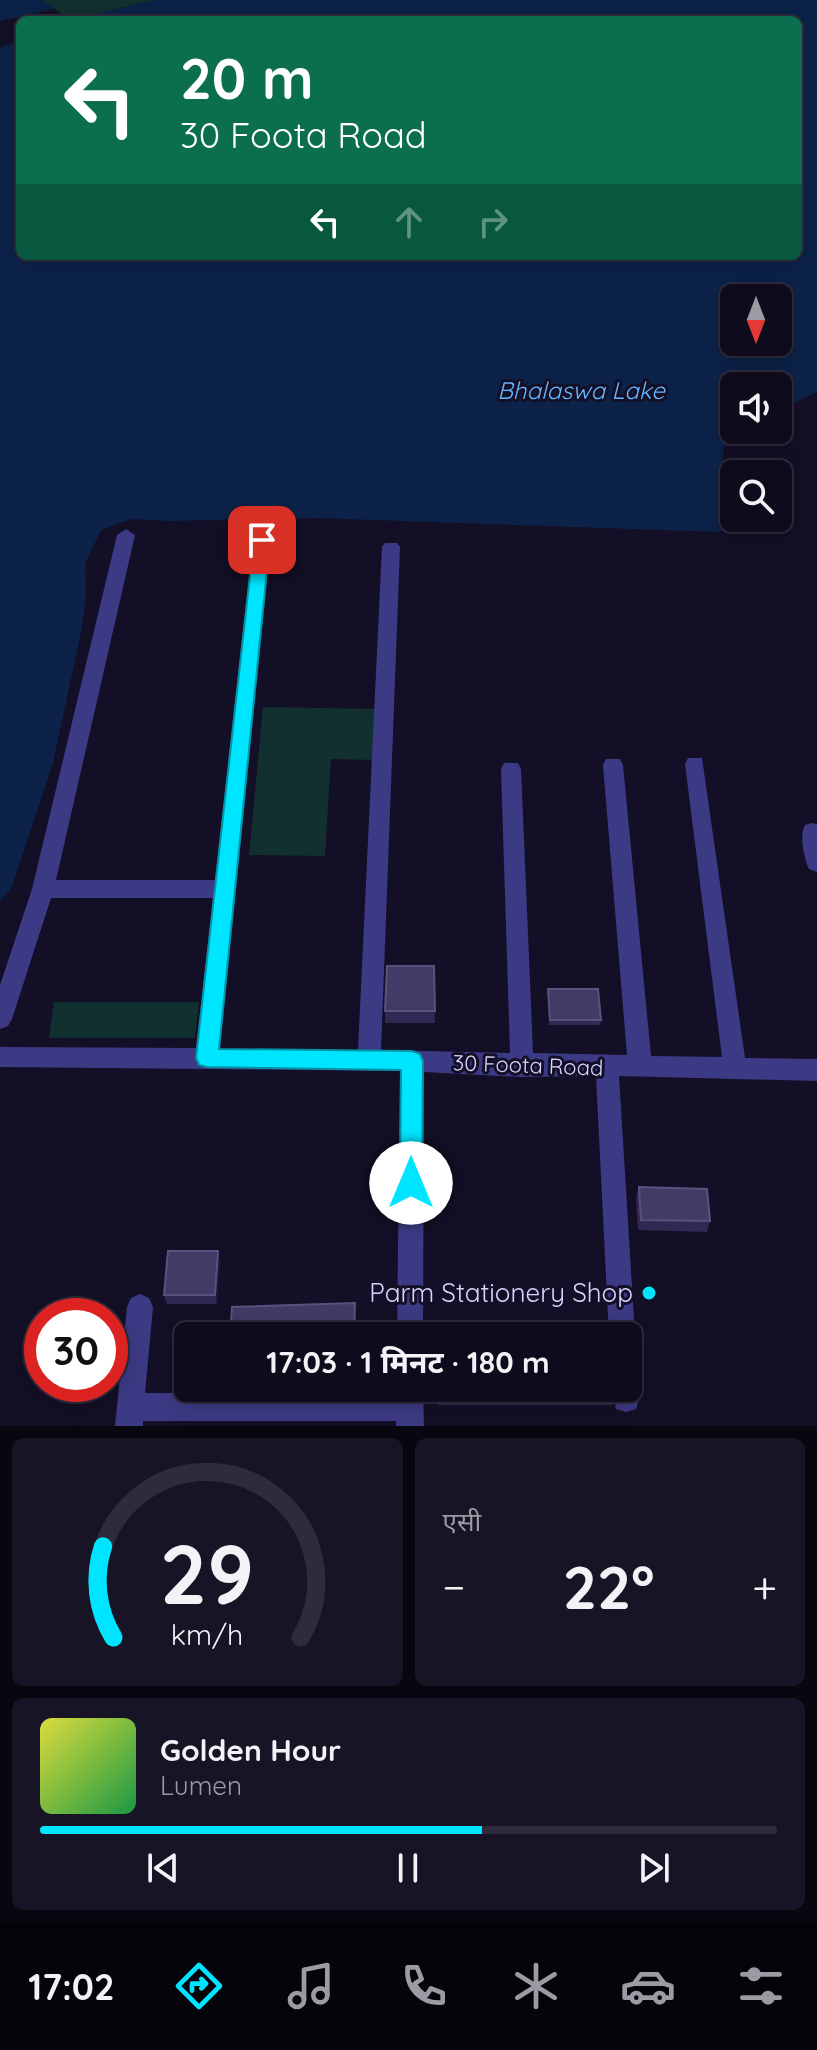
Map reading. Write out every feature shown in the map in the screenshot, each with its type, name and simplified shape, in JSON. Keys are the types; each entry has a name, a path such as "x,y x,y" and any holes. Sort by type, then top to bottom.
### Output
{"street":[{"path":"0,1019 43,889 126,535"},
{"path":"207,1058 262,540"},
{"path":"369,1062 391,547"},
{"path":"695,764 735,1068"},
{"path":"613,765 640,1067"},
{"path":"511,769 522,1066"},
{"path":"812,831 817,863"},
{"path":"43,889 223,889"},
{"name":"30 Foota Road","path":"0,1057 412,1061 522,1066 817,1070"},
{"path":"410,1322 412,1061"},
{"path":"607,1067 621,1322"},
{"path":"140,1307 130,1417 410,1407"}],"green space":[{"path":"42,0 154,0 87,16 64,16"},
{"path":"263,707 378,709 376,760 331,759 325,856 249,855"},
{"path":"54,1002 199,1002 195,1038 49,1038"}],"water":[{"path":"0,0 42,0 54,9 16,16 0,21"},
{"name":"Bhalaswa Lake","path":"154,0 817,0 817,392 792,404 792,372 720,372 720,444 727,444 723,460 720,460 720,532 316,518 131,519 101,530 85,564 86,598 80,637 53,763 11,889 0,901 0,48 16,42 16,260 802,260 802,16 87,16"}],"building":[{"path":"387,966 434,966 435,1011 385,1011"},
{"path":"548,989 598,989 601,1020 550,1020"},
{"path":"639,1187 707,1189 710,1221 641,1220"},
{"path":"168,1251 218,1251 215,1295 164,1295"},
{"path":"355,1303 354,1322 231,1322 232,1307"}],"place":[{"name":"Parm Stationery Shop","path":"649,1293"}],"route":[{"path":"262,540 207,1058 412,1061 411,1183"}]}
